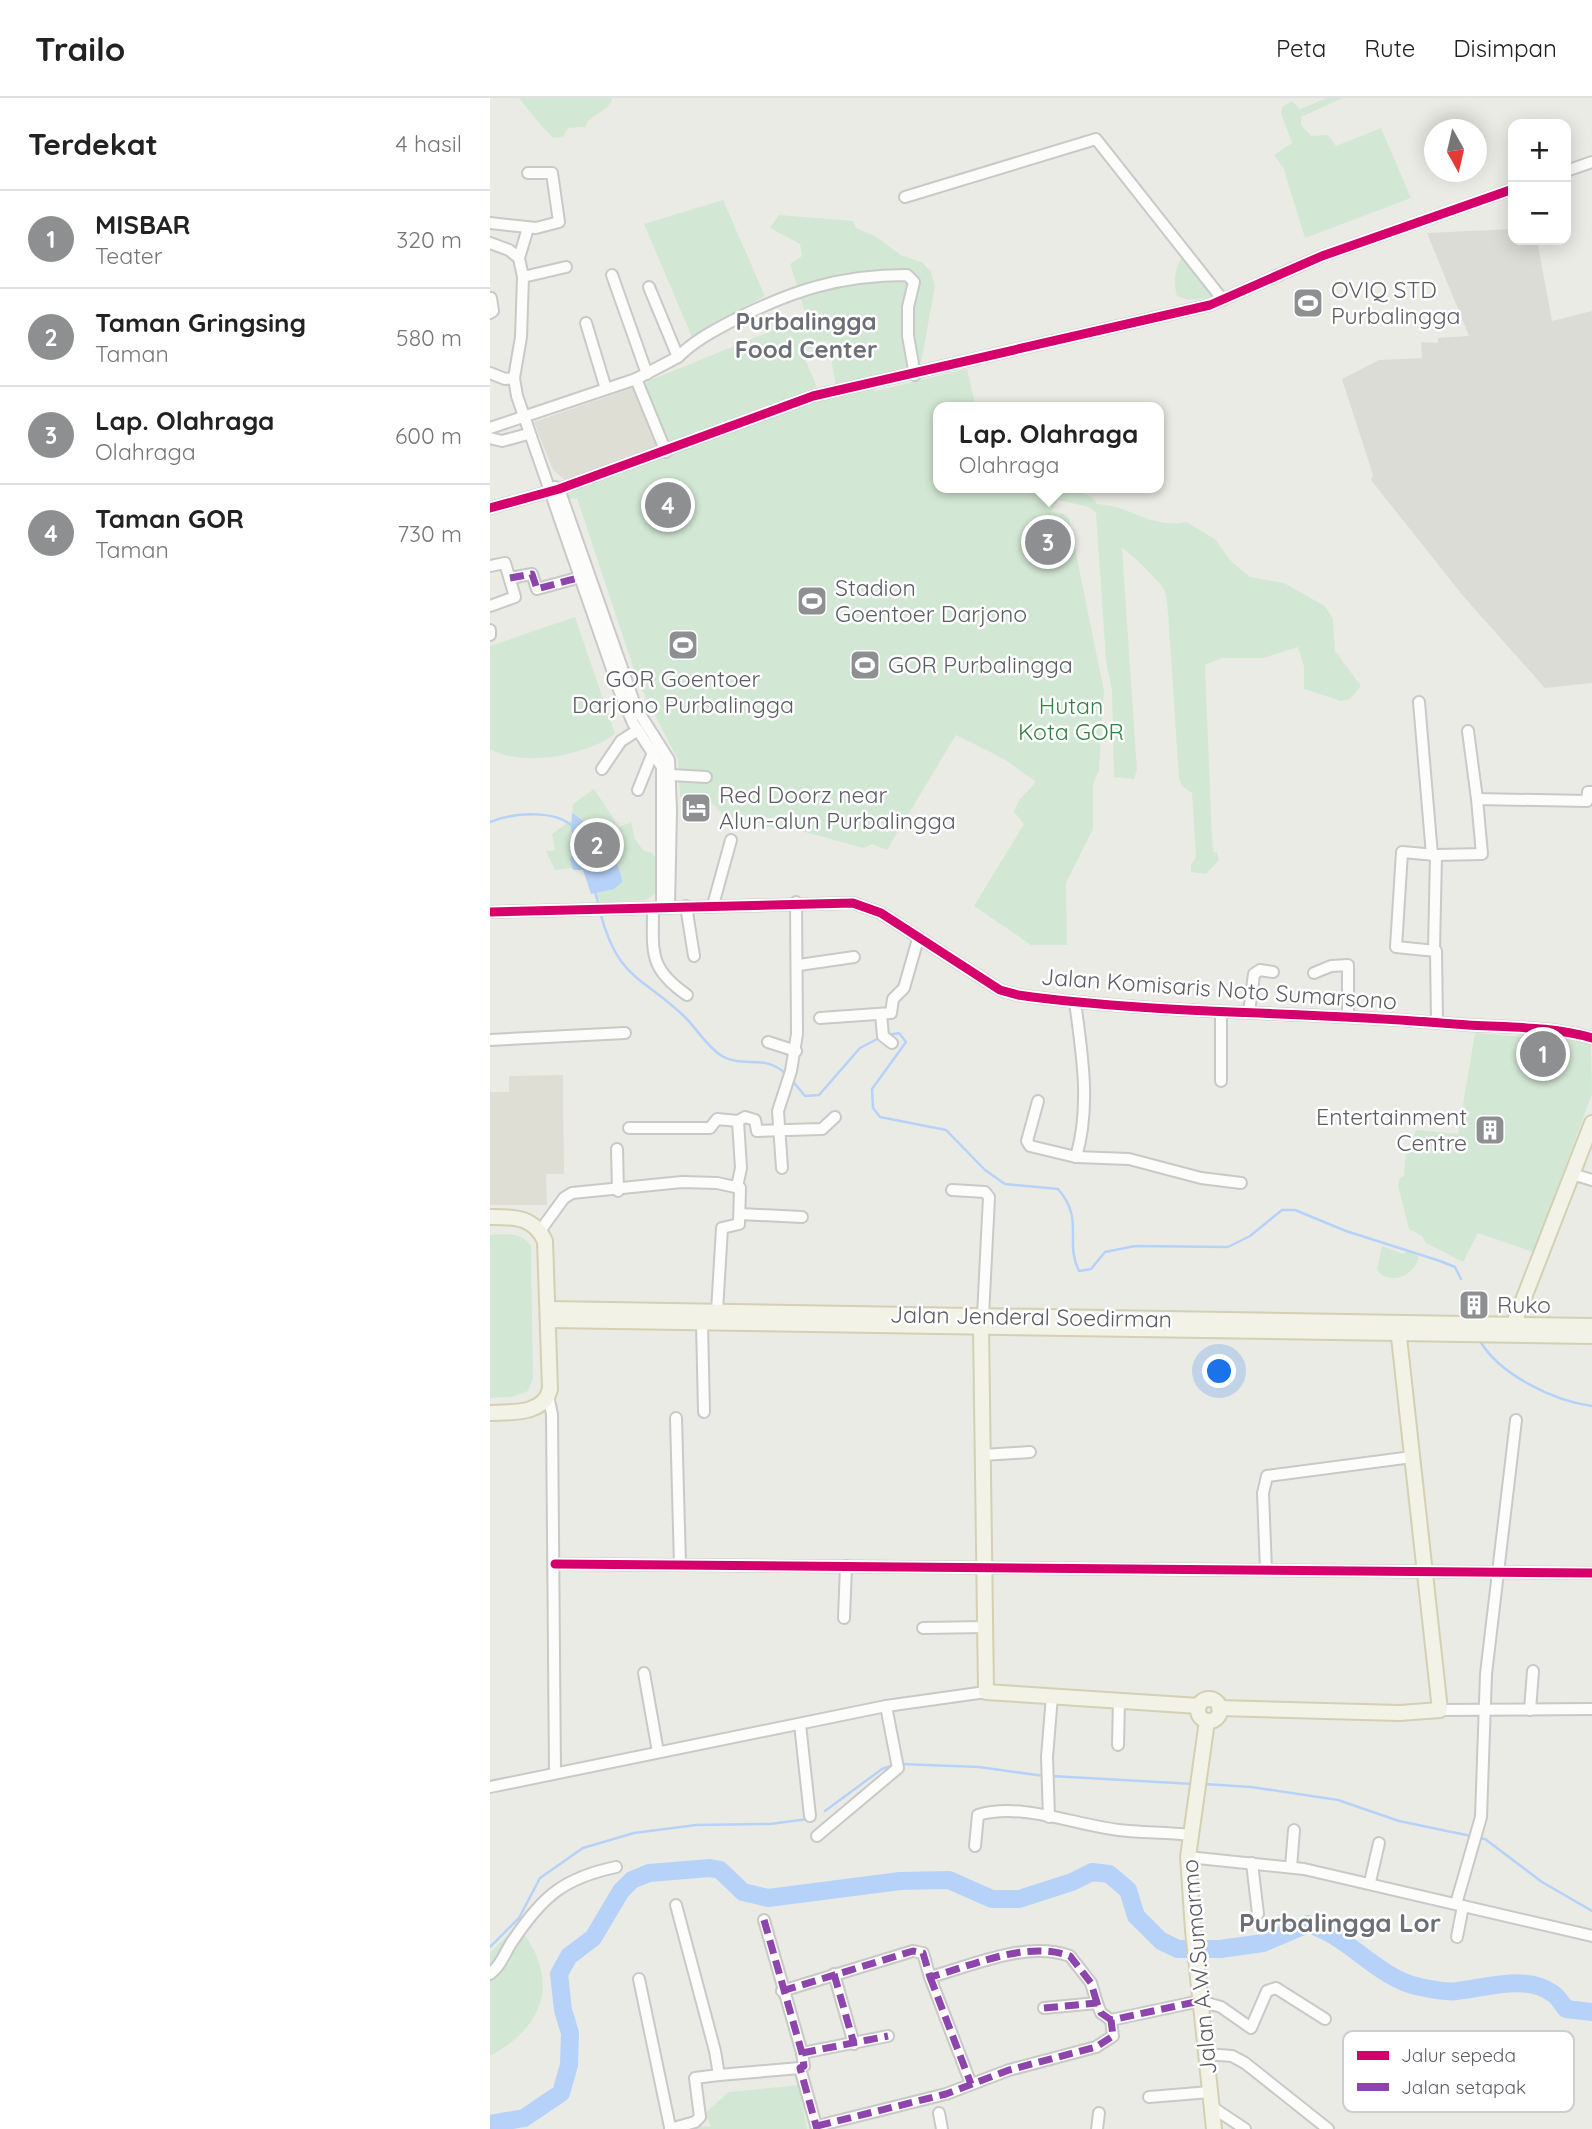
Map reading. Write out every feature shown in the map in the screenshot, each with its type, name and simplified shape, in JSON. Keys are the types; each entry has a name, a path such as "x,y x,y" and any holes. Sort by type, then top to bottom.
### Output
{"main road":[{"path":"1511,1330 1592,1123"},
{"path":"490,1217 518,1217 531,1222 540,1231 548,1259 549,1314 548,1396 536,1408 523,1412 490,1413"},
{"name":"Jalan Jenderal Soedirman","path":"549,1314 717,1311 982,1322"},
{"name":"Jalan Jenderal Soedirman","path":"549,1314 702,1323 982,1322 1511,1330"},
{"path":"982,1322 986,1692 1199,1706 1208,1700 1215,1702 1219,1708 1217,1718 1207,1721 1199,1716 1199,1706"},
{"path":"1511,1330 1592,1326"},
{"path":"1219,1708 1401,1713 1440,1710 1398,1329"},
{"path":"1511,1330 1592,1336"},
{"name":"Jalan A.W.Sumarmo","path":"1207,1721 1188,1857 1192,1930 1214,2129"}],"street":[{"path":"905,197 1096,139 1223,300"},
{"path":"1571,169 1592,162"},
{"path":"490,223 527,232 559,222 552,173 528,173"},
{"path":"490,508 666,452 799,400 915,375 1223,300 1322,256 1508,191"},
{"path":"527,232 519,258 523,277 521,337 514,378 528,434 552,488 635,708 664,751 671,775 655,958 659,972 687,995"},
{"path":"490,243 509,250 519,258"},
{"path":"523,277 566,267"},
{"path":"612,275 647,373"},
{"path":"490,428 636,379 678,356 701,338 798,290 865,278 906,275 914,282 908,307 908,336 915,375"},
{"path":"649,287 678,356"},
{"path":"490,313 493,311 491,298"},
{"path":"586,323 606,389"},
{"path":"490,373 505,379 514,378"},
{"path":"636,379 666,452"},
{"path":"490,438 502,441 528,434"},
{"path":"552,488 621,695 638,730 654,750 662,766 667,811"},
{"path":"490,566 505,564 515,597 490,606"},
{"path":"510,578 532,574 537,589 581,577"},
{"path":"1419,702 1434,855 1437,1022"},
{"path":"602,769 621,741 638,730"},
{"path":"1434,950 1398,948 1396,944 1402,852 1434,855 1482,854 1468,731"},
{"path":"638,790 654,750"},
{"path":"671,775 706,777"},
{"path":"1477,799 1587,801 1588,792 1592,792"},
{"path":"713,905 731,840"},
{"name":"Jalan Komisaris Noto Sumarsono","path":"490,912 607,911 837,901 868,907 1000,990 1075,1002 1221,1013 1249,1012 1437,1022 1551,1030 1592,1038"},
{"path":"782,1168 778,1111 796,1051 799,965 796,902"},
{"path":"686,906 694,956"},
{"path":"820,1018 891,1013 893,999 904,988 918,939"},
{"path":"799,965 854,957"},
{"path":"1314,973 1331,966 1349,966 1348,1017"},
{"path":"1249,1012 1254,974 1260,971 1273,972"},
{"path":"1075,1002 1085,1090 1082,1137 1076,1157"},
{"path":"1221,1013 1221,1081"},
{"path":"881,1014 883,1035 891,1043"},
{"path":"490,1040 625,1033"},
{"path":"768,1042 796,1051"},
{"path":"1038,1101 1028,1145 1076,1157 1129,1159 1201,1178 1241,1183"},
{"path":"629,1128 710,1128 717,1119 738,1121 745,1117 754,1119 757,1131 824,1129 835,1117"},
{"path":"737,1187 741,1168 738,1121"},
{"path":"617,1149 618,1191"},
{"path":"1572,1174 1592,1180"},
{"path":"540,1231 569,1194 618,1191 682,1182 717,1183 737,1187 742,1191 737,1226 722,1227 717,1311"},
{"path":"952,1190 985,1192 989,1197 982,1322"},
{"path":"740,1214 802,1217"},
{"path":"702,1323 704,1412"},
{"path":"548,1396 552,1414 555,1564 555,1773"},
{"path":"676,1418 680,1565"},
{"path":"1457,1937 1460,1905 1482,1810 1484,1710 1496,1571 1516,1420"},
{"path":"983,1455 1030,1452"},
{"path":"1266,1570 1264,1480 1268,1476 1412,1457"},
{"path":"555,1564 1592,1573"},
{"path":"844,1618 846,1566"},
{"path":"923,1628 985,1627"},
{"path":"1530,1710 1533,1671"},
{"path":"645,1673 658,1752"},
{"path":"490,1787 886,1706 986,1692"},
{"path":"1049,1817 1046,1757 1052,1696"},
{"path":"1118,1745 1119,1700"},
{"path":"817,1836 898,1761 886,1706"},
{"path":"1440,1710 1592,1709"},
{"path":"800,1724 810,1816"},
{"path":"975,1846 980,1814 1049,1817 1117,1830 1190,1836"},
{"path":"1291,1867 1294,1830"},
{"path":"1370,1882 1379,1843"},
{"path":"1188,1857 1291,1867 1370,1882 1592,1936"},
{"path":"1252,1863 1258,1914"},
{"path":"490,1975 541,1901 563,1884 616,1867"},
{"path":"677,1905 719,2075"},
{"path":"639,1979 670,2128 695,2122 700,2117 695,2078 804,2066 764,1920"},
{"path":"782,1991 834,1973 917,1951 925,1956 930,1977 971,2084"},
{"path":"930,1977 1012,1954 1062,1953 1070,1956 1082,1970 1094,1989 1101,2013 1111,2020 1200,2001 1221,2007 1251,2028 1267,1991 1276,1988 1325,2019"},
{"path":"834,1973 854,2044"},
{"path":"1044,2008 1097,2003"},
{"path":"800,2068 817,2128 946,2094 1106,2042 1113,2036 1111,2020"},
{"path":"802,2053 888,2036"},
{"path":"1206,2054 1232,2056 1245,2063 1328,2129"},
{"path":"1149,2097 1211,2100 1245,2129"},
{"path":"939,2113 942,2129"},
{"path":"1097,2129 1099,2113"}],"shaded area":[{"path":"1508,229 1508,245 1538,245 1552,321 1592,311 1592,683 1545,688 1464,597 1371,480 1373,475 1342,379 1379,360 1422,358 1421,342 1438,343 1438,338 1469,336 1427,233"},
{"path":"638,386 660,450 569,483 553,470 534,422"},
{"path":"563,1075 564,1174 546,1174 547,1205 490,1205 490,1092 509,1092 509,1076"}],"green space":[{"path":"519,98 612,100 585,127 568,128 563,137 553,138"},
{"path":"1327,98 1343,98 1301,117 1301,125 1311,136 1328,135 1336,146 1381,128 1411,198 1305,238 1283,167 1274,155 1292,143 1281,113 1283,106 1292,101 1300,109"},
{"path":"723,200 765,296 692,337 644,224"},
{"path":"779,215 853,221 856,228 875,236 901,255 923,263 931,272 935,286 921,363 908,363 912,368 836,386 828,341 819,341 811,349 801,350 817,387 669,447 643,383 791,323 794,330 807,319 790,264 802,256 800,244 770,228"},
{"path":"1188,249 1214,279 1213,298 1189,300 1177,296 1176,271"},
{"name":"GOR Purbalingga","path":"967,369 974,402 933,402 933,493 1083,493 1093,498 1097,504 1120,508 1151,520 1186,522 1215,539 1230,560 1250,577 1284,583 1325,606 1333,619 1335,651 1361,686 1350,699 1341,701 1304,689 1304,667 1298,647 1263,658 1222,658 1205,665 1212,838 1213,851 1217,853 1219,860 1206,874 1191,872 1191,864 1196,858 1192,793 1182,786 1179,779 1165,592 1149,572 1122,548 1137,770 1134,779 1114,777 1112,691 1106,661 1096,513 1089,507 1058,500 1051,512 1064,514 1069,519 1104,691 1099,771 1093,784 1093,829 1066,883 1067,945 1031,945 974,906 1024,824 1014,812 1019,800 1036,782 1004,759 956,735 887,850 872,844 864,848 801,831 766,827 725,816 712,803 680,797 678,760 638,682 577,498 565,500 561,493 801,402 869,387 875,391"},
{"path":"575,617 615,734 588,748 554,756 519,758 490,749 490,646"},
{"path":"594,789 619,827 631,822 635,839 643,850 652,853 658,860 657,892 646,900 596,903 596,885 582,867 555,870 546,851 555,850 552,834 572,820 573,804"},
{"path":"1475,1033 1591,1042 1592,1094 1553,1200 1551,1220 1533,1252 1478,1233 1463,1262 1426,1243 1422,1236 1409,1229 1398,1186 1400,1178 1404,1176 1406,1152 1416,1130 1458,1134"},
{"path":"490,1235 518,1236 531,1246 533,1379 528,1391 512,1397 490,1398"},
{"path":"1382,1246 1403,1254 1409,1250 1419,1257 1407,1274 1388,1278 1377,1270"},
{"path":"517,1925 531,1944 539,1963 543,1981 541,1998 525,2030 510,2044 490,2056 490,1953"},
{"path":"799,2085 807,2129 679,2129 693,2125 711,2127 705,2113 729,2092"}],"water":[{"path":"572,813 596,834 617,864 622,882 614,889 591,894 583,870 573,870 570,859 578,844 571,831"}],"waterway":[{"path":"490,822 510,816 533,814 556,817 573,827"},
{"path":"595,892 599,906"},
{"path":"600,912 607,935 623,964 685,1017 717,1052 730,1060 770,1064 786,1074"},
{"path":"888,1035 899,1033 906,1042 872,1089 873,1108 880,1117 946,1130 985,1170 1005,1184 1058,1189 1071,1211 1073,1250 1079,1271 1091,1269 1105,1252 1135,1246 1228,1247 1250,1236 1282,1210 1295,1210 1346,1231 1455,1267 1461,1279"},
{"path":"791,1079 805,1096 819,1095 860,1048 881,1037"},
{"path":"1480,1341 1501,1365 1529,1384 1561,1399 1592,1406"},
{"path":"901,1764 979,1767 1044,1776"},
{"path":"825,1811 882,1769 894,1765"},
{"path":"1051,1776 1194,1784"},
{"path":"1204,1784 1251,1787 1338,1800 1399,1821 1471,1836"},
{"path":"490,1947 519,1918 540,1878 583,1848 634,1833 696,1825 770,1824 808,1819"},
{"path":"1478,1838 1485,1839 1542,1882 1592,1911"},
{"path":"490,2124 524,2118 561,2093 569,2065 570,2033 563,2010 559,1974 569,1956 593,1938 621,1891 632,1880 649,1873 710,1868 720,1870 743,1892 768,1898 900,1881 949,1880 992,1899 1019,1899 1072,1882 1092,1872 1109,1874 1128,1890 1136,1916 1161,1941 1178,1949 1220,1949 1263,1943 1308,1924 1337,1938 1390,1975 1420,1987 1453,1991 1506,1984 1530,1984 1554,1994 1566,2009 1592,2012"}],"marked path":[{"path":"510,578 532,574 537,589 581,577"},
{"path":"764,1920 802,2053 804,2066 800,2068 817,2129"},
{"path":"782,1991 913,1951 923,1953 930,1977 999,1956 1035,1951 1070,1956 1091,1983 1097,2003"},
{"path":"834,1974 854,2044"},
{"path":"930,1977 971,2084"},
{"path":"817,2126 946,2094 1009,2070 1096,2047 1113,2036 1111,2020 1200,2001"},
{"path":"1044,2008 1097,2003 1101,2013 1111,2020"},
{"path":"802,2053 888,2036"}],"cycle path":[{"path":"490,508 559,489 813,396 1210,305 1322,256 1508,191"},
{"path":"490,912 853,903 881,913 1000,990 1018,995 1181,1010 1541,1029 1592,1038"},
{"path":"555,1564 1592,1573"}],"place":[{"name":"OVIQ STD Purbalingga","path":"1308,303"},
{"name":"Taman GOR","path":"668,505"},
{"name":"Lap. Olahraga","path":"1048,542"},
{"name":"Stadion Goentoer Darjono","path":"812,601"},
{"name":"GOR Goentoer Darjono Purbalingga","path":"683,645"},
{"name":"GOR Purbalingga","path":"865,665"},
{"name":"Red Doorz near Alun-alun Purbalingga","path":"696,808"},
{"name":"Taman Gringsing","path":"597,845"},
{"name":"MISBAR","path":"1543,1054"},
{"name":"Entertainment Centre","path":"1490,1130"},
{"name":"Ruko","path":"1474,1305"}],"district":[{"name":"Purbalingga Food Center","path":"806,336"},
{"name":"Purbalingga Lor","path":"1340,1923"}],"park label":[{"name":"Hutan Kota GOR","path":"1071,719"}]}
